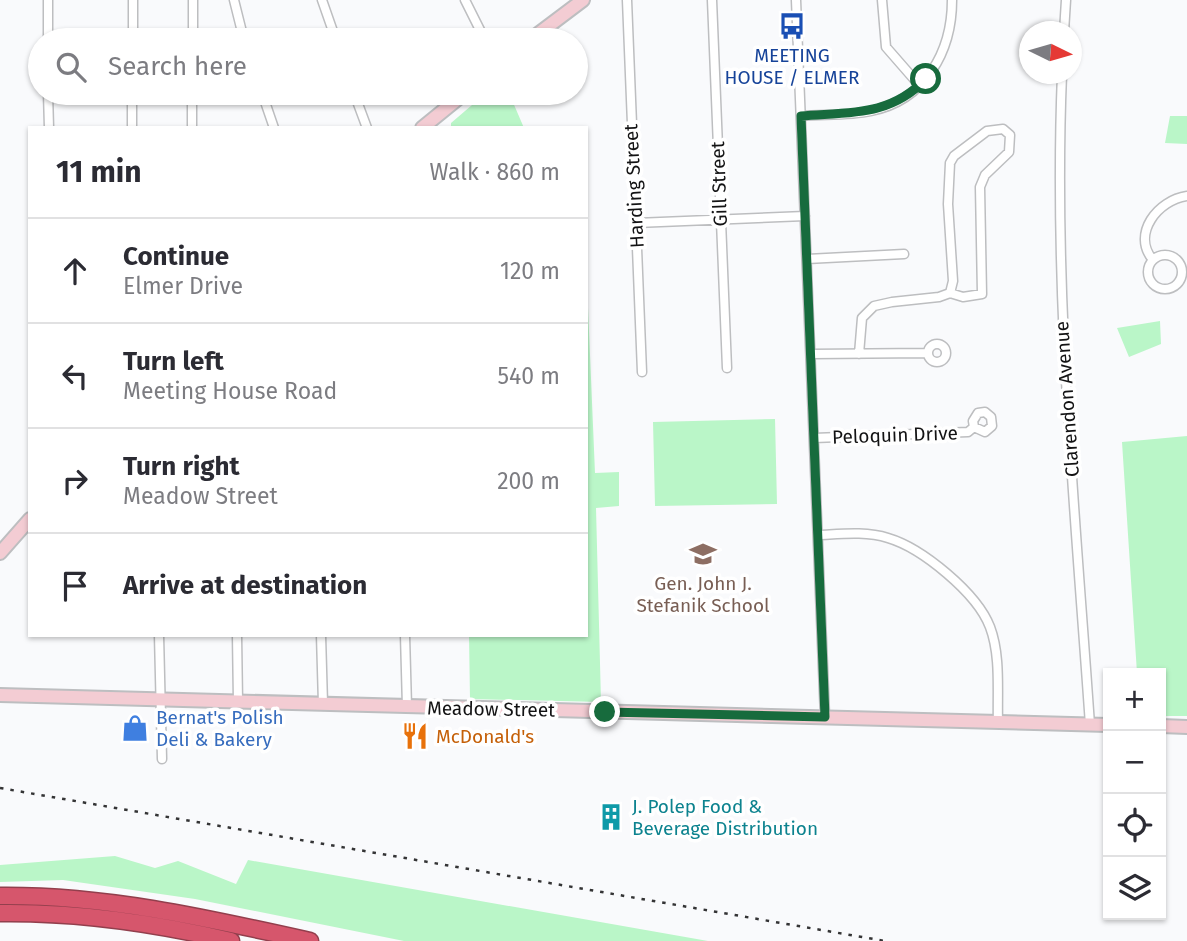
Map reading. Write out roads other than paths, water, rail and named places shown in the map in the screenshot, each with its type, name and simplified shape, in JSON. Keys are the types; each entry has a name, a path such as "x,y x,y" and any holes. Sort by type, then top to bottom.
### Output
{"highway":[{"path":"0,896 75,898 133,905 199,916 310,941"},
{"path":"0,913 107,918 231,941"}],"main road":[{"path":"546,28 583,0"},
{"path":"424,126 450,105"},
{"path":"0,553 28,521"},
{"name":"Meadow Street","path":"0,695 1103,725"},
{"path":"1166,726 1187,727"}],"street":[{"path":"48,0 48,28"},
{"path":"132,28 133,0"},
{"path":"193,0 193,28"},
{"path":"234,0 241,28"},
{"path":"322,0 332,28"},
{"path":"465,0 479,28"},
{"name":"Harding Street","path":"626,0 642,372"},
{"name":"Gill Street","path":"712,0 727,368"},
{"path":"796,0 825,717"},
{"path":"882,0 885,45 893,58 920,86"},
{"path":"801,116 873,111 897,102 920,86 936,66 946,45 951,25 952,0"},
{"path":"1065,21 1066,0"},
{"name":"Clarendon Avenue","path":"1062,84 1059,202 1061,308 1090,724"},
{"path":"48,105 49,126"},
{"path":"132,105 132,126"},
{"path":"192,105 192,126"},
{"path":"266,105 273,126"},
{"path":"358,105 366,126"},
{"path":"859,354 862,318 870,308 886,303 939,298 950,293 963,297 982,293 981,184 985,175 1004,160 1010,149 1009,133 999,128 982,135 954,156 950,163 948,204 953,281 950,293"},
{"path":"1153,260 1146,242 1152,217 1165,203 1187,196"},
{"path":"636,223 805,216"},
{"path":"807,259 904,254"},
{"path":"1166,256 1177,261 1181,273 1176,285 1165,289 1152,284 1148,270 1153,260 1166,256"},
{"path":"811,354 928,353"},
{"name":"Peloquin Drive","path":"814,438 968,432 974,428"},
{"path":"818,535 865,534 897,541 940,569 967,592 981,610 993,638 998,723"},
{"path":"159,637 162,759"},
{"path":"237,637 238,702"},
{"path":"321,637 323,705"},
{"path":"405,637 407,707"}],"railway":[{"path":"0,788 885,941"}],"place":[{"name":"MEETING HOUSE / ELMER","path":"792,26"},
{"name":"Gen. John J. Stefanik School","path":"703,554"},
{"name":"Bernat's Polish Deli & Bakery","path":"135,728"},
{"name":"McDonald's","path":"415,736"},
{"name":"J. Polep Food & Beverage Distribution","path":"611,817"}]}
